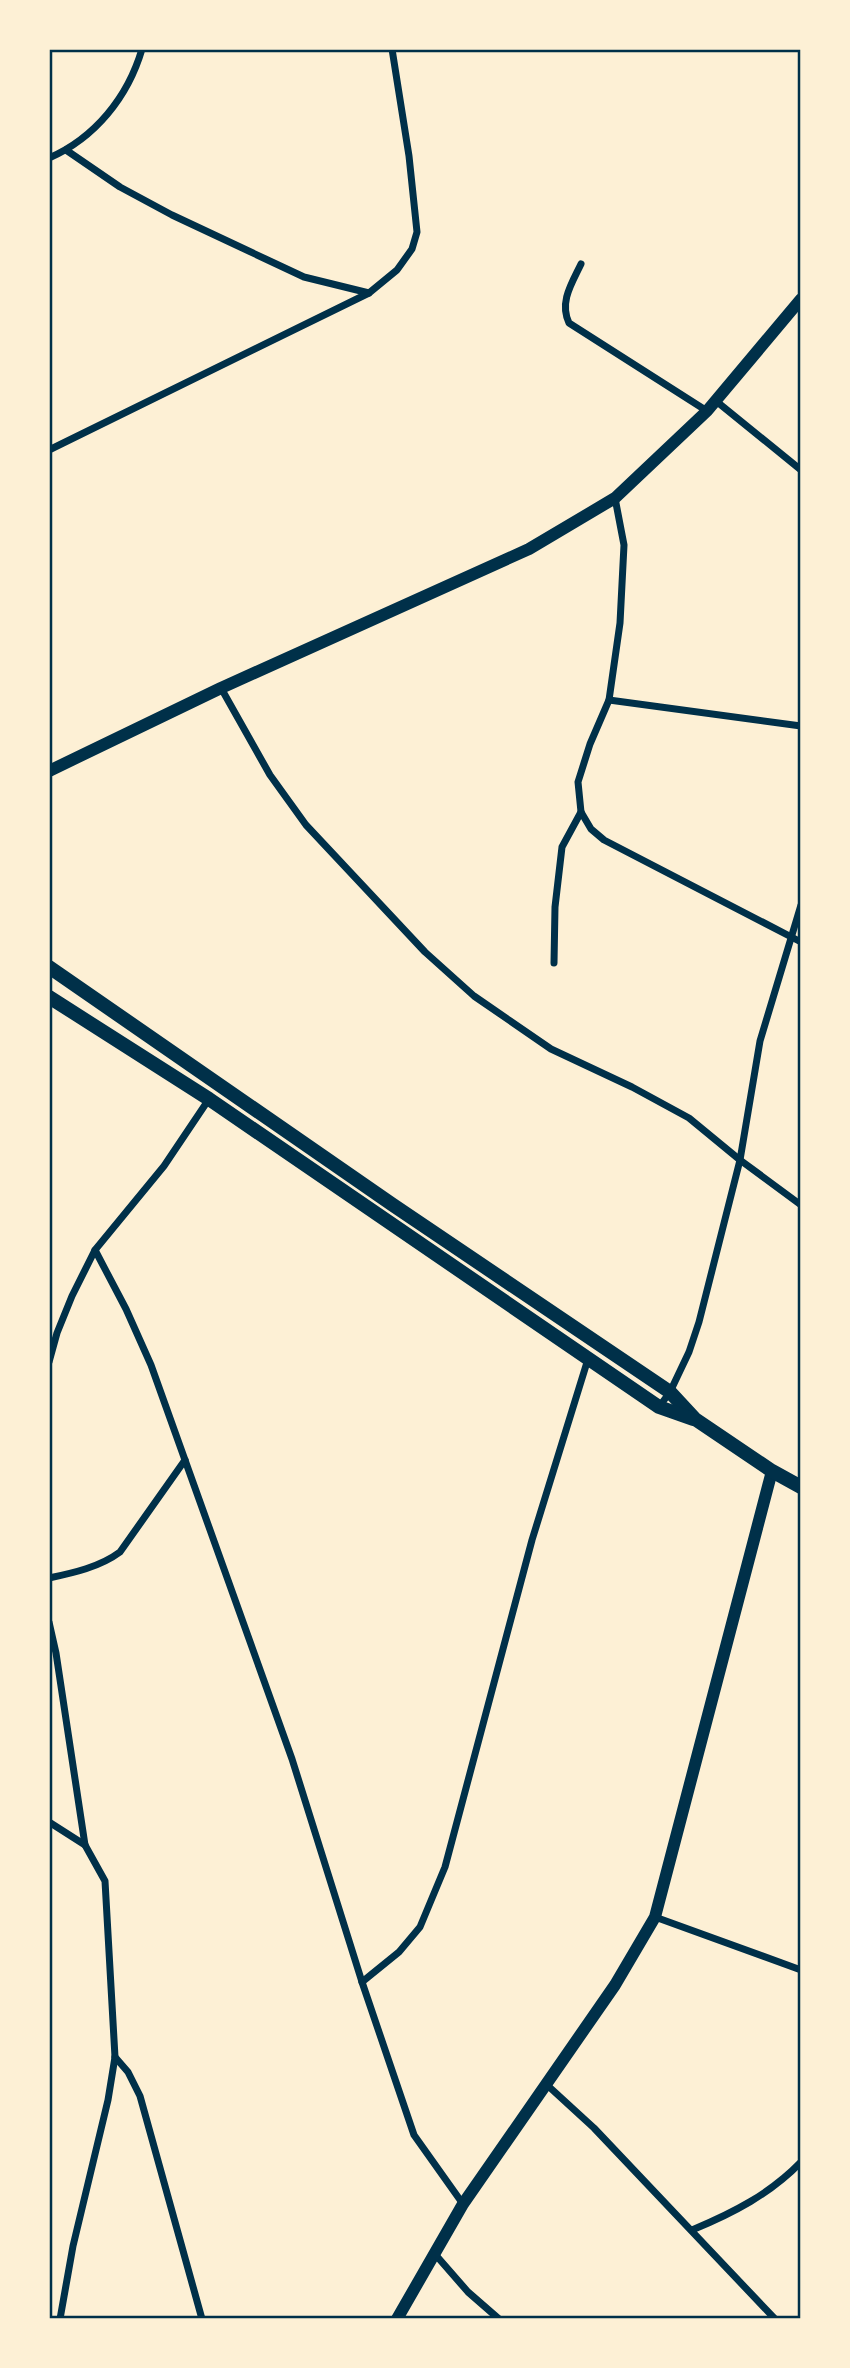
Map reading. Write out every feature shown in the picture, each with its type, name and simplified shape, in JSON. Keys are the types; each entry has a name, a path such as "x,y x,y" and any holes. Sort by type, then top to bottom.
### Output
{"main road":[{"path":"49,967 393,1205 670,1392 695,1419 772,1471 801,1487"},
{"path":"49,997 209,1099 659,1407 695,1419"}],"street":[{"path":"49,158 66,150 93,130 115,105 131,79 142,49"},
{"path":"49,450 369,293 397,270 412,249 417,232 409,156 391,49"},
{"path":"66,150 120,187 196,226 304,276 369,293"},
{"path":"580,264 566,298 564,313 569,323 707,411"},
{"path":"49,771 221,688 529,549 615,498 707,411 801,299"},
{"path":"716,401 801,470"},
{"path":"615,498 624,545 620,622 609,700 590,744 578,782 581,812 591,829 604,841 801,943"},
{"path":"221,688 270,775 306,825 425,952 474,996 551,1049 632,1087 689,1118 801,1205"},
{"path":"609,700 801,726"},
{"path":"554,963 555,907 562,847 581,812"},
{"path":"659,1407 670,1392 689,1352 699,1322 740,1160 760,1041 801,905"},
{"path":"49,1362 72,1296 95,1250 164,1166 209,1099"},
{"path":"95,1250 151,1365 292,1759 362,1982 414,2135 463,2204"},
{"path":"362,1982 399,1952 420,1927 444,1867 475,1760 532,1540 588,1359"},
{"path":"49,1578 78,1572 111,1559 120,1552 185,1460"},
{"path":"397,2319 463,2204 615,1985 655,1917 772,1471"},
{"path":"49,1622 85,1845 105,1881 115,2057 108,2100 72,2246 60,2319"},
{"path":"49,1822 85,1845"},
{"path":"655,1917 801,1970"},
{"path":"115,2057 135,2083 140,2096 202,2319"},
{"path":"545,2084 594,2128 775,2319"},
{"path":"692,2230 756,2199 776,2186 801,2162"},
{"path":"434,2253 468,2292 499,2319"}]}
